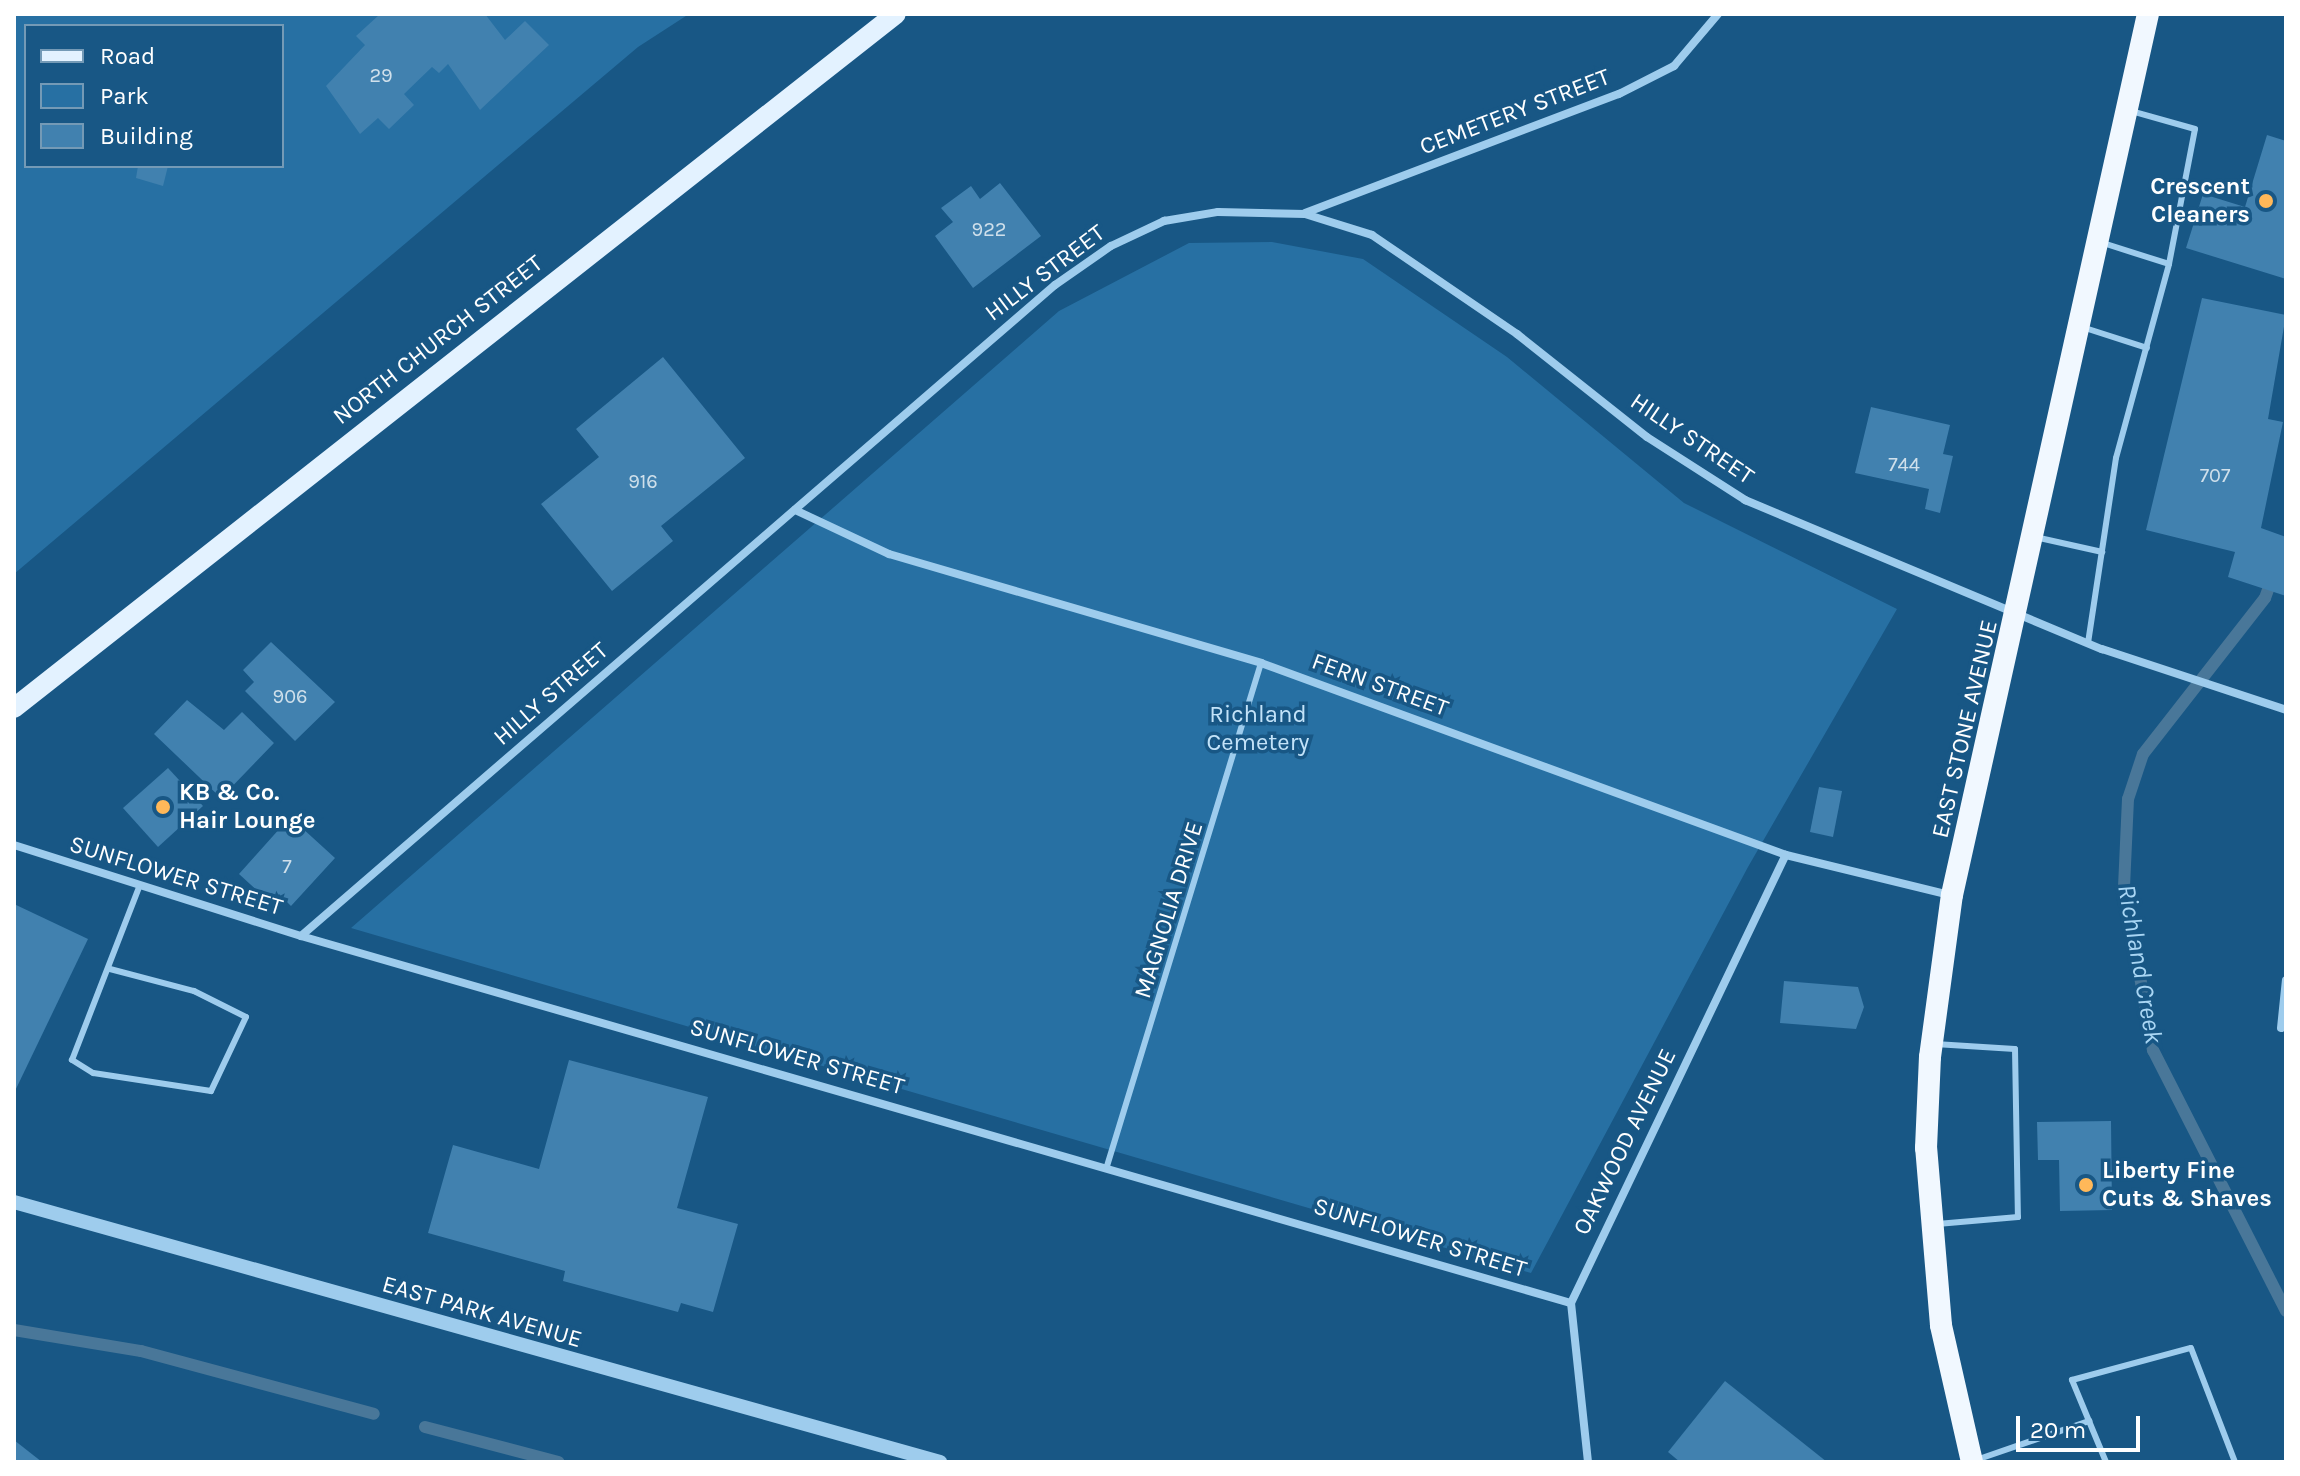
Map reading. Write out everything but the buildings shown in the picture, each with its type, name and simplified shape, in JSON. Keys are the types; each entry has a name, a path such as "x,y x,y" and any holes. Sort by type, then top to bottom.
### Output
{"highway":[{"name":"EAST STONE AVENUE","path":"1972,1461 1941,1325 1926,1148 1932,1043 1952,895 2018,615 2148,14"}],"main road":[{"name":"NORTH CHURCH STREET","path":"14,708 896,14"}],"street":[{"name":"CEMETERY STREET","path":"1305,214 1619,94 1674,66 1718,14"},
{"name":"HILLY STREET","path":"301,936 1055,285 1111,246 1178,219 1305,214 1372,235 1435,275 1647,437 1745,500 2088,643 2157,663 2286,710"},
{"name":"FERN STREET","path":"795,510 889,554 1261,663 1786,855 1952,895"},
{"name":"SUNFLOWER STREET","path":"14,845 301,936 1107,1166 1571,1303"},
{"name":"OAKWOOD AVENUE","path":"1571,1303 1786,855"},
{"path":"2281,1028 2286,980"},
{"name":"EAST PARK AVENUE","path":"14,1202 940,1462"},
{"path":"1571,1303 1588,1462"}],"lane":[{"path":"2088,643 2116,458 2169,264 2195,129 2128,110"},
{"path":"2100,242 2169,264"},
{"path":"2081,327 2147,348"},
{"path":"2035,537 2102,552"},
{"name":"MAGNOLIA DRIVE","path":"1107,1166 1261,663"},
{"path":"110,969 194,991 246,1017 211,1091 93,1073 72,1060 110,969 139,887"},
{"path":"1932,1043 2015,1049 2018,1217 1933,1224"},
{"path":"2106,1462 2072,1380 2191,1348 2235,1462"},
{"path":"1972,1461 2089,1421"}],"green space":[{"path":"14,14 689,14 638,47 14,574"},
{"name":"Richland Cemetery","path":"1272,242 1363,259 1507,357 1684,503 1897,609 1748,867 1531,1273 351,928 1059,311 1189,243"}],"waterway":[{"name":"Richland Creek","path":"2273,576 2265,598 2143,754 2128,799 2124,886 2153,1050 2286,1311"},
{"path":"14,1330 141,1351 374,1414"},
{"path":"425,1427 558,1462"}],"place":[{"name":"Crescent Cleaners","path":"2266,201"},
{"name":"KB & Co. Hair Lounge","path":"163,807"},
{"name":"Liberty Fine Cuts & Shaves","path":"2086,1185"}]}
